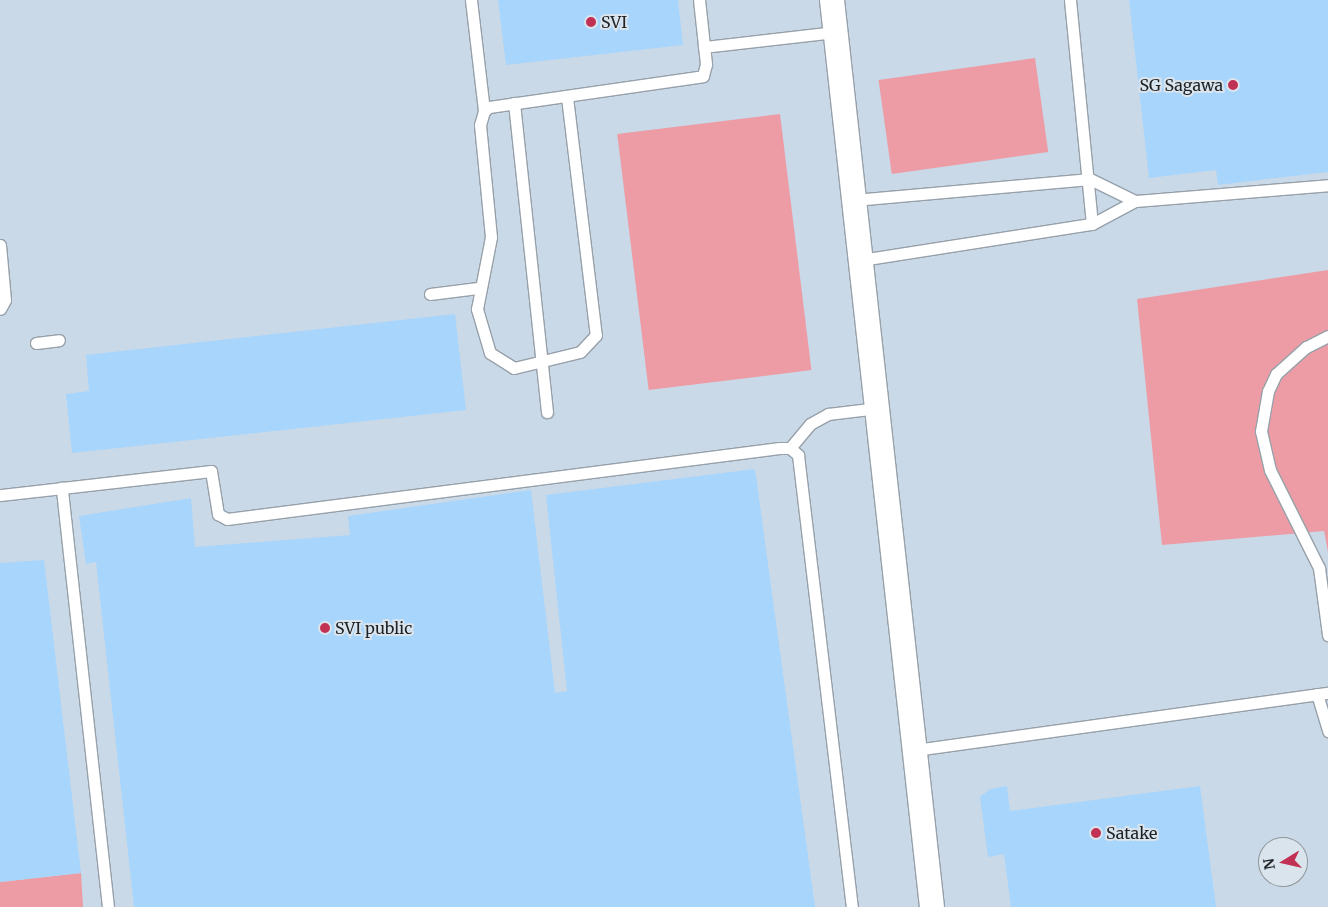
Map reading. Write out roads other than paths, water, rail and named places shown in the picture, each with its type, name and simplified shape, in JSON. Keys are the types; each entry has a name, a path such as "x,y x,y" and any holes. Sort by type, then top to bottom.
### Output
{"street":[{"path":"832,0 833,32 861,260 871,408 915,750 932,907"}],"lane":[{"path":"471,0 484,111 480,125 491,236 490,257 478,288 477,309 490,353 514,368 539,364 580,352 596,335 567,97"},
{"path":"484,111 514,103 693,80 703,76 704,47 699,0"},
{"path":"1070,0 1090,179 1092,224"},
{"path":"704,47 833,32"},
{"path":"514,103 539,364 547,412"},
{"path":"854,200 890,199 1090,179 1135,201"},
{"path":"861,260 1092,224 1135,201 1328,185"},
{"path":"0,245 5,300 0,309"},
{"path":"430,294 478,288"},
{"path":"1328,336 1306,347 1276,374 1268,391 1261,430 1270,470 1319,568 1328,634"},
{"path":"36,343 59,340"},
{"path":"0,495 210,471 218,514 227,519 790,448 810,424 828,414 871,408"},
{"path":"790,448 798,455 852,907"},
{"path":"62,488 108,907"},
{"path":"915,750 1322,693 1328,731"}],"place":[{"name":"SVI","path":"591,22"},
{"name":"SG Sagawa","path":"1233,85"},
{"name":"SVI public","path":"325,628"},
{"name":"Satake","path":"1096,833"}]}
